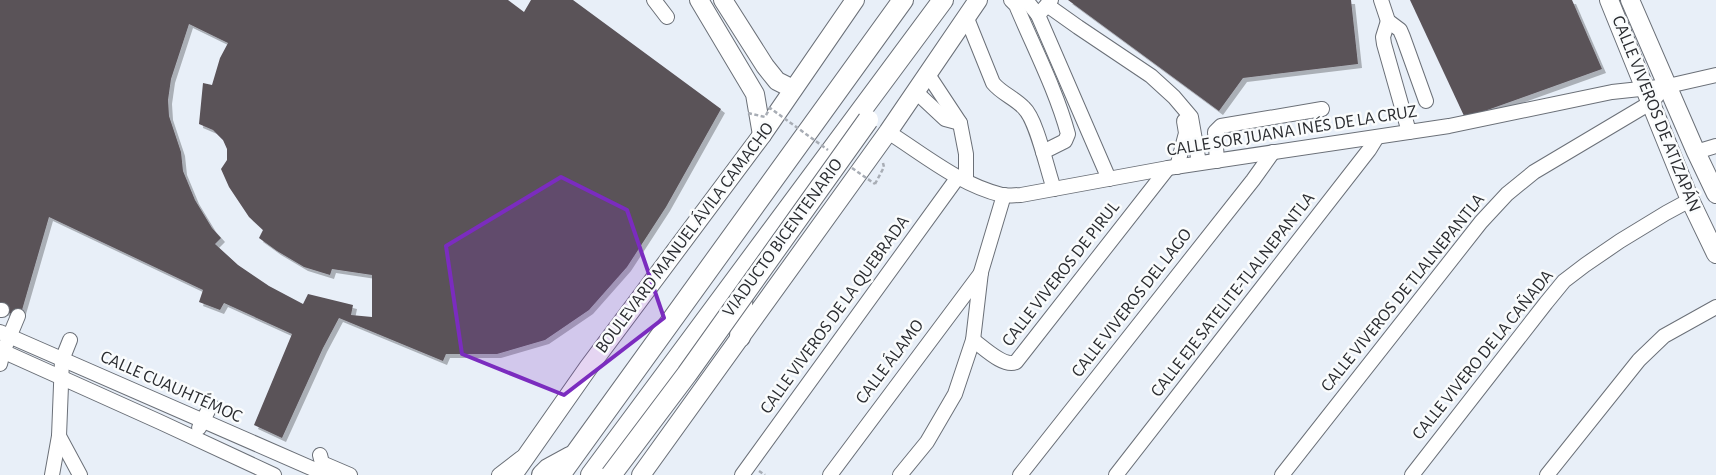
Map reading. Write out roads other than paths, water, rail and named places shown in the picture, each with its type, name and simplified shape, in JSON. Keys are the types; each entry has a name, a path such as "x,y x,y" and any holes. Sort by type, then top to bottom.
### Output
{"highway":[{"path":"884,26 888,0"},
{"name":"BOULEVARD MANUEL ÁVILA CAMACHO","path":"560,475 903,0"},
{"path":"591,475 943,0"},
{"name":"VIADUCTO BICENTENARIO","path":"611,475 687,374 954,0"},
{"path":"740,337 745,268"},
{"path":"542,475 548,468 574,455"}],"main road":[{"path":"699,0 755,94 762,134"},
{"path":"723,0 765,66 777,81 793,89"},
{"name":"BOULEVARD MANUEL ÁVILA CAMACHO","path":"513,475 527,453 762,134 856,0"},
{"path":"641,475 888,132 978,0"},
{"name":"CALLE VIVEROS DE ATIZAPÁN","path":"1609,0 1690,200 1716,254"},
{"name":"CALLE VIVEROS DE ATIZAPÁN","path":"1630,0 1716,194"}],"street":[{"path":"654,0 667,17"},
{"path":"1011,0 1016,5 1033,44 1068,134 1065,141 1043,152"},
{"path":"1026,0 1045,6 1151,76 1191,117 1199,163"},
{"path":"1381,0 1388,21 1400,30 1426,101"},
{"path":"1045,6 1109,179"},
{"path":"966,16 993,83 1000,91 1024,108 1029,115 1054,189"},
{"path":"1388,21 1383,37 1384,44 1409,132"},
{"path":"927,73 960,123 966,154 962,179"},
{"path":"1668,86 1716,75"},
{"name":"CALLE VIVEROS DE TLALNEPANTLA","path":"1282,475 1481,222 1507,194 1534,172 1647,95 1668,86"},
{"path":"915,91 946,119 960,123"},
{"name":"CALLE SOR JUANA INÉS DE LA CRUZ","path":"888,132 962,179 989,191 1004,195 1021,195 1172,167 1448,126 1612,92 1647,95"},
{"path":"1172,167 1186,134 1179,103"},
{"path":"1217,161 1214,132 1221,126 1322,109"},
{"name":"CALLE EJE SATELITE-TLALNEPANTLA","path":"1116,475 1369,150 1377,137"},
{"path":"1696,152 1716,146"},
{"name":"CALLE VIVEROS DEL LAGO","path":"1020,475 1253,180 1272,152"},
{"name":"CALLE VIVEROS DE PIRUL","path":"973,340 1004,362 1011,364 1016,362 1172,167"},
{"name":"CALLE VIVEROS DE LA QUEBRADA","path":"742,475 962,179"},
{"path":"900,475 927,442 955,394 973,340 981,272 1004,195"},
{"name":"CALLE VIVERO DE LA CAÑADA","path":"1412,475 1564,281 1620,241 1690,200"},
{"name":"CALLE ÁLAMO","path":"830,475 981,272"},
{"path":"1547,475 1639,360 1664,336 1716,307"},
{"path":"1,355 5,334 18,316"},
{"name":"CALLE CUAUHTÉMOC","path":"5,334 327,475"},
{"path":"52,475 59,436 62,360 70,340"},
{"name":"CALLE CUAUHTÉMOC","path":"1,355 62,377 274,475"},
{"path":"195,438 211,405"},
{"path":"59,436 80,475"},
{"path":"498,475 527,453"},
{"path":"320,455 322,463 350,475"}]}
